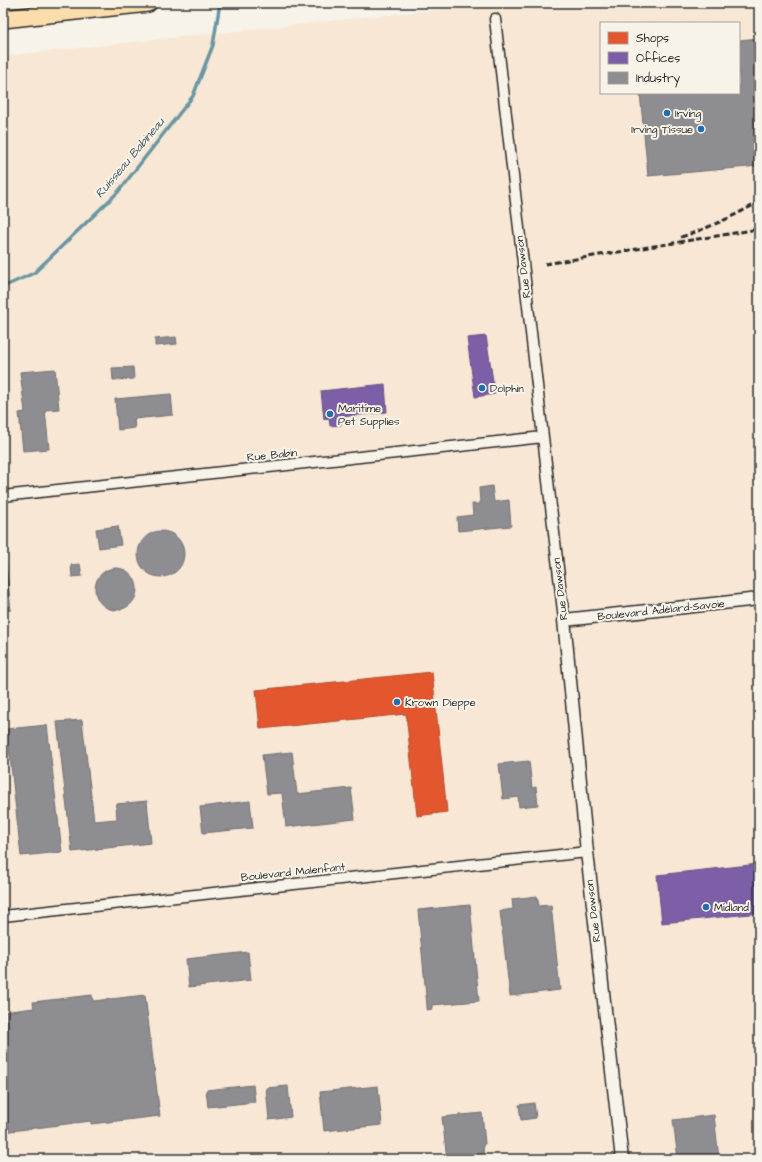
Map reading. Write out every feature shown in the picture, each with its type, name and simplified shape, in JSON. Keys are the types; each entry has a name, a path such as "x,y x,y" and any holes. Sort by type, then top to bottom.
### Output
{"highway":[{"path":"3,19 148,3"}],"street":[{"name":"Rue Dawson","path":"495,19 564,620 586,852 622,1159"},
{"name":"Rue Babin","path":"3,496 543,437"},
{"name":"Boulevard Adélard-Savoie","path":"564,620 759,600"},
{"name":"Boulevard Malenfant","path":"3,916 586,852"}],"shaded area":[{"path":"499,3 759,3 759,1159 3,1159 3,56"}],"building: Shops":[{"path":"432,672 447,812 417,816 406,714 260,729 256,690"}],"building: Offices":[{"path":"486,336 495,394 475,397 467,338"},
{"path":"385,384 387,412 340,417 341,425 330,426 329,418 324,419 321,391"},
{"path":"759,864 759,913 662,923 657,875"}],"building: Industry":[{"name":"Irving Tissue","path":"759,38 759,166 648,176 640,94 740,94 740,40"},
{"path":"176,337 177,344 155,346 155,339"},
{"path":"133,367 134,379 113,380 112,368"},
{"path":"55,369 59,409 45,410 49,449 23,451 19,413 25,412 20,372"},
{"path":"171,394 173,415 134,419 135,428 118,430 115,399"},
{"path":"492,486 494,502 509,500 511,526 458,531 457,517 473,515 472,504 480,504 479,488"},
{"path":"118,526 121,545 99,548 96,529"},
{"path":"166,531 178,537 183,545 183,563 178,571 170,576 156,577 144,571 139,563 138,549 144,537 152,532"},
{"path":"3,554 5,554 11,610 3,611"},
{"path":"80,564 82,576 72,577 71,565"},
{"path":"112,568 120,568 128,571 134,577 137,589 134,601 128,607 120,610 112,610 104,607 98,601 95,593 95,585 98,577 104,571"},
{"path":"82,720 94,821 117,819 116,804 147,801 151,843 72,852 57,722"},
{"path":"47,725 62,852 21,856 7,729"},
{"path":"292,752 297,794 351,788 355,819 286,827 282,793 267,794 262,755"},
{"path":"529,761 532,788 536,787 538,805 519,807 518,797 503,799 499,764"},
{"path":"250,801 253,828 203,833 200,807"},
{"path":"537,896 539,906 551,905 560,990 510,996 500,911 513,909 512,899"},
{"path":"470,905 479,1001 432,1005 432,1009 427,1010 418,910"},
{"path":"248,952 251,980 189,987 186,959"},
{"path":"92,995 93,1001 145,995 160,1116 91,1124 91,1121 3,1132 3,1012 34,1008 33,1002"},
{"path":"253,1085 255,1102 208,1107 206,1090"},
{"path":"288,1086 291,1117 269,1120 266,1088"},
{"path":"378,1086 382,1125 324,1131 320,1092"},
{"path":"534,1103 536,1118 521,1120 519,1105"},
{"path":"482,1113 485,1144 483,1144 484,1159 447,1159 442,1117"},
{"path":"714,1115 719,1159 678,1159 673,1120"}],"waterway":[{"name":"Ruisseau Babineau","path":"3,287 34,273 118,192 193,96 213,45 220,3"}],"railway":[{"path":"681,237 701,230 759,202"},
{"path":"545,264 759,229"}],"place":[{"name":"Irving","path":"667,113"},
{"name":"Irving Tissue","path":"701,129"},
{"name":"Dolphin","path":"482,388"},
{"name":"Maritime Pet Supplies","path":"330,414"},
{"name":"Krown Dieppe","path":"397,702"},
{"name":"Midland","path":"706,907"}]}
